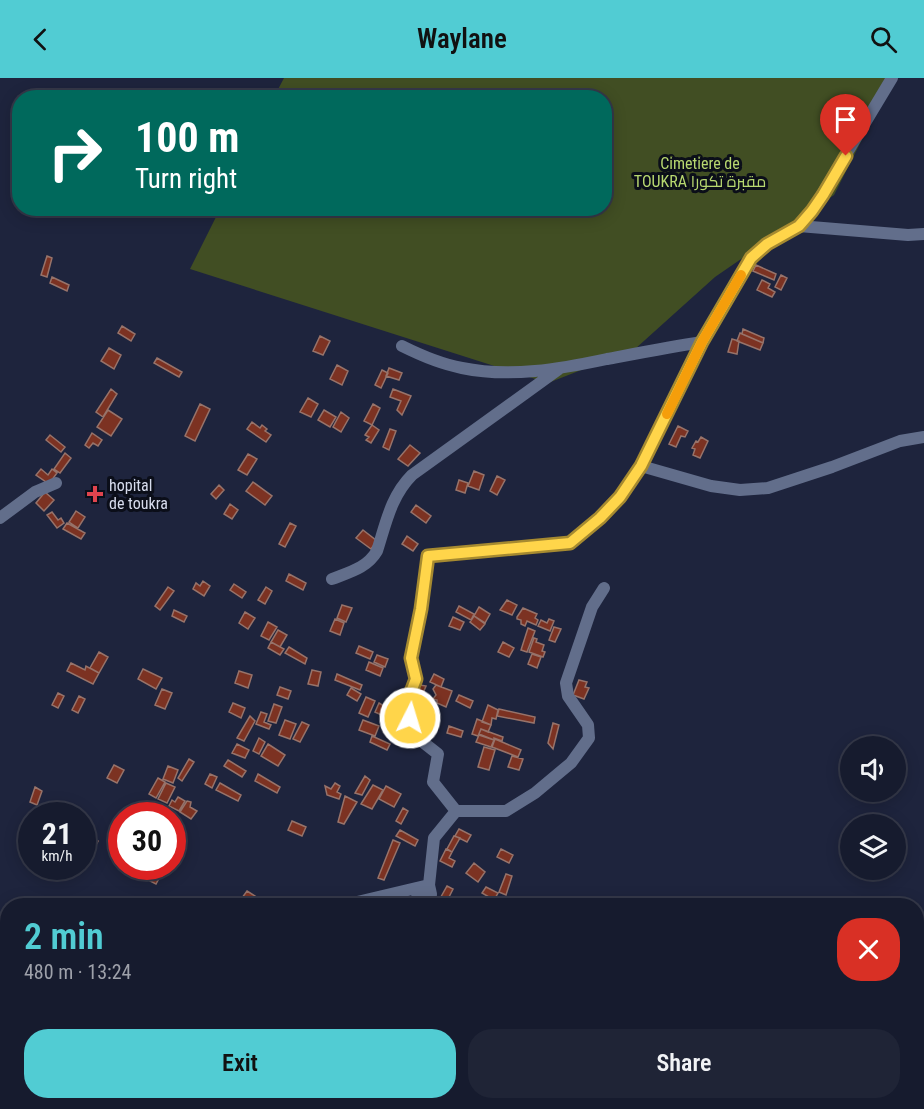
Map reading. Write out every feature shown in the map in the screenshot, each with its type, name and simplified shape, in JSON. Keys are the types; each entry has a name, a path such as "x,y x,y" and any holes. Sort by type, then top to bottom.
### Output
{"street":[{"path":"456,811 433,782 438,754 424,743 414,729 406,705 416,679 411,658 421,609 428,556 570,543 600,518 620,497 641,466 702,342 751,258 767,244 799,226 812,211 892,78"},
{"path":"799,226 908,235 924,234"},
{"path":"402,346 462,369 510,372 559,369 702,342"},
{"path":"332,579 359,569 373,558 393,499 404,482 559,369"},
{"path":"641,466 711,486 740,490 768,488 900,441 924,437"},
{"path":"0,518 35,492 56,483"},
{"path":"456,811 506,811 535,793 571,763 589,738 588,725 568,696 566,683 592,608 604,588"},
{"path":"431,898 429,885 434,838 456,811"},
{"path":"374,898 429,885"},
{"path":"417,898 429,885"}],"green space":[{"name":"Cimetiere de TOUKRA مقبرة تكورا","path":"284,78 893,78 834,195 715,277 635,349 548,383 190,269 216,216 612,216 612,90 278,90"}],"building":[{"path":"47,256 52,258 47,277 41,275"},
{"path":"756,265 776,274 774,280 753,271"},
{"path":"781,275 787,278 781,290 775,287"},
{"path":"52,277 69,285 67,291 50,283"},
{"path":"762,280 770,284 768,288 775,292 772,297 757,290"},
{"path":"122,326 135,334 131,341 118,333"},
{"path":"743,329 764,338 763,343 742,334"},
{"path":"740,333 763,343 760,350 737,341"},
{"path":"320,336 330,341 323,355 313,351"},
{"path":"732,339 739,341 737,354 728,352"},
{"path":"109,348 121,355 114,369 101,361"},
{"path":"157,358 182,372 179,377 154,363"},
{"path":"337,365 348,371 342,385 330,379"},
{"path":"389,368 402,373 399,380 386,376"},
{"path":"382,370 388,373 381,388 375,385"},
{"path":"111,389 117,394 103,417 96,412"},
{"path":"393,389 411,396 402,415 397,410 401,401 390,397"},
{"path":"308,398 318,404 311,417 300,412"},
{"path":"200,404 210,409 195,441 185,436"},
{"path":"373,404 380,408 372,425 364,421"},
{"path":"108,410 122,419 111,436 97,427"},
{"path":"324,410 336,417 330,427 318,420"},
{"path":"341,412 349,418 341,432 333,427"},
{"path":"252,422 260,428 262,425 267,429 265,431 271,435 266,442 247,429"},
{"path":"372,425 379,430 371,443 366,440 369,437 365,435"},
{"path":"678,426 688,431 685,437 681,436 676,447 669,444"},
{"path":"390,429 396,431 389,450 383,447"},
{"path":"92,433 102,440 98,446 93,443 89,448 85,445"},
{"path":"50,435 65,447 61,452 46,440"},
{"path":"701,437 708,441 700,458 693,455 695,449 692,448"},
{"path":"410,445 420,453 408,466 398,459"},
{"path":"65,453 71,458 60,473 54,469"},
{"path":"248,454 257,459 247,475 238,470"},
{"path":"41,469 48,475 52,469 57,473 49,484 36,475"},
{"path":"474,471 484,475 479,490 468,486"},
{"path":"497,476 505,480 497,495 490,491"},
{"path":"459,480 468,483 465,493 456,490"},
{"path":"253,482 272,496 265,505 246,491"},
{"path":"219,485 224,490 216,499 211,494"},
{"path":"45,492 54,500 44,511 36,503"},
{"path":"230,504 238,510 232,519 224,514"},
{"path":"416,505 431,516 426,523 411,512"},
{"path":"76,511 85,517 78,528 69,522"},
{"path":"52,512 58,520 61,518 64,523 57,528 47,515"},
{"path":"67,523 85,533 81,539 63,529"},
{"path":"290,523 296,526 285,547 279,544"},
{"path":"363,530 377,541 371,549 356,538"},
{"path":"407,536 418,544 413,551 402,544"},
{"path":"289,574 306,583 303,590 286,581"},
{"path":"203,581 210,586 204,596 193,589 196,583 200,586"},
{"path":"234,584 246,592 242,598 230,590"},
{"path":"168,587 174,591 160,610 155,606"},
{"path":"266,587 272,591 265,604 258,600"},
{"path":"507,600 517,605 512,615 500,610"},
{"path":"342,605 352,608 346,622 337,618"},
{"path":"459,606 474,614 471,620 456,612"},
{"path":"479,607 490,614 485,623 474,616"},
{"path":"523,608 537,614 536,625 527,621 525,626 521,624 521,620 517,619"},
{"path":"174,610 187,616 184,622 172,616"},
{"path":"245,612 255,618 248,629 239,623"},
{"path":"474,616 485,624 480,630 470,622"},
{"path":"453,617 464,622 460,630 449,626"},
{"path":"335,619 344,623 340,635 330,631"},
{"path":"549,619 554,621 550,631 538,626 541,620 547,623"},
{"path":"268,622 277,627 269,640 261,636"},
{"path":"554,627 561,629 555,642 549,640"},
{"path":"528,628 535,631 527,652 521,650"},
{"path":"278,630 287,635 280,647 271,642"},
{"path":"534,638 537,639 536,642 544,645 543,657 529,652"},
{"path":"271,642 284,649 280,655 268,648"},
{"path":"503,642 514,648 509,657 498,652"},
{"path":"359,646 373,652 370,659 356,653"},
{"path":"289,647 307,658 305,664 285,653"},
{"path":"99,652 108,657 99,673 90,668"},
{"path":"532,654 541,657 537,668 528,664"},
{"path":"377,655 388,659 385,667 374,662"},
{"path":"369,662 383,668 380,676 366,670"},
{"path":"71,663 85,670 86,666 99,673 93,684 67,671"},
{"path":"143,669 162,678 156,689 138,679"},
{"path":"312,670 321,672 318,686 308,684"},
{"path":"239,671 252,675 248,688 235,683"},
{"path":"337,674 362,685 360,690 335,680"},
{"path":"434,674 444,679 441,687 430,682"},
{"path":"579,680 587,682 585,687 589,688 584,699 573,695"},
{"path":"420,685 426,686 419,703 413,700"},
{"path":"436,685 452,691 446,707 433,699 436,695 433,689"},
{"path":"280,687 291,691 288,699 277,695"},
{"path":"351,688 361,694 357,701 347,695"},
{"path":"162,689 172,693 165,709 155,705"},
{"path":"58,693 64,696 58,708 52,705"},
{"path":"459,695 473,701 470,708 456,701"},
{"path":"79,696 85,699 78,713 72,710"},
{"path":"366,697 375,701 368,717 359,713"},
{"path":"233,703 245,708 241,718 229,712"},
{"path":"379,703 390,710 386,717 375,712"},
{"path":"274,704 282,707 276,723 268,721"},
{"path":"488,705 498,710 496,719 492,718 491,725 482,722"},
{"path":"394,708 405,713 402,721 391,716"},
{"path":"499,709 535,717 534,723 497,716"},
{"path":"261,712 267,714 264,722 271,725 269,729 256,724"},
{"path":"250,716 255,721 244,741 237,738"},
{"path":"477,719 491,725 488,732 481,729 478,736 472,734"},
{"path":"285,720 296,724 290,739 279,735"},
{"path":"363,720 379,726 375,736 359,730"},
{"path":"302,722 309,725 300,742 293,739"},
{"path":"553,723 559,725 553,749 548,743"},
{"path":"387,725 399,731 396,737 384,732"},
{"path":"449,726 463,731 461,737 447,733"},
{"path":"481,729 503,737 502,741 479,734"},
{"path":"479,735 494,740 491,747 476,742"},
{"path":"372,736 390,744 387,750 370,742"},
{"path":"259,738 265,742 259,754 253,751"},
{"path":"495,739 521,750 518,757 492,747"},
{"path":"237,744 249,750 245,758 232,753"},
{"path":"268,744 285,755 278,766 261,756"},
{"path":"484,747 495,750 489,770 478,767"},
{"path":"512,756 523,759 519,770 508,767"},
{"path":"189,759 194,762 182,781 178,778"},
{"path":"228,760 246,771 242,777 224,766"},
{"path":"114,765 124,770 117,783 107,778"},
{"path":"168,766 178,770 173,783 163,779"},
{"path":"210,774 217,777 212,788 205,784"},
{"path":"258,774 280,787 277,793 255,781"},
{"path":"365,776 370,780 362,795 355,793"},
{"path":"158,778 165,782 156,798 149,794"},
{"path":"166,783 175,787 168,802 158,799"},
{"path":"220,783 241,795 238,801 216,790"},
{"path":"335,783 340,786 337,792 341,794 339,799 327,795 325,786 331,789"},
{"path":"373,785 383,790 372,809 361,804"},
{"path":"386,786 401,794 394,807 379,799"},
{"path":"35,787 42,791 38,802 30,802"},
{"path":"345,796 357,802 344,824 338,822"},
{"path":"178,797 185,801 184,802 175,802"},
{"path":"191,802 190,807 197,811 191,819 186,816 186,803"},
{"path":"403,808 408,811 401,824 396,821"},
{"path":"292,821 306,827 302,836 288,830"},
{"path":"459,829 471,835 467,842 455,836"},
{"path":"400,830 418,840 415,846 396,836"},
{"path":"454,836 460,838 452,852 447,849"},
{"path":"393,840 400,843 384,880 378,878"},
{"path":"446,849 452,852 449,858 455,861 452,867 440,861"},
{"path":"501,849 513,855 509,863 497,857"},
{"path":"474,863 485,872 478,882 466,873"},
{"path":"506,874 512,876 506,895 499,892"},
{"path":"447,886 453,889 448,898 440,898"},
{"path":"486,887 498,893 495,898 491,898 482,893"},
{"path":"247,891 258,898 242,898"}],"slow traffic":[{"path":"667,414 702,342 741,275"}],"place":[{"name":"hopital de toukra","path":"95,494"}],"route":[{"path":"410,718 406,705 416,679 411,658 421,609 428,556 570,543 600,518 620,497 641,466 702,342 751,258 767,244 799,226 823,195 846,156"}]}
